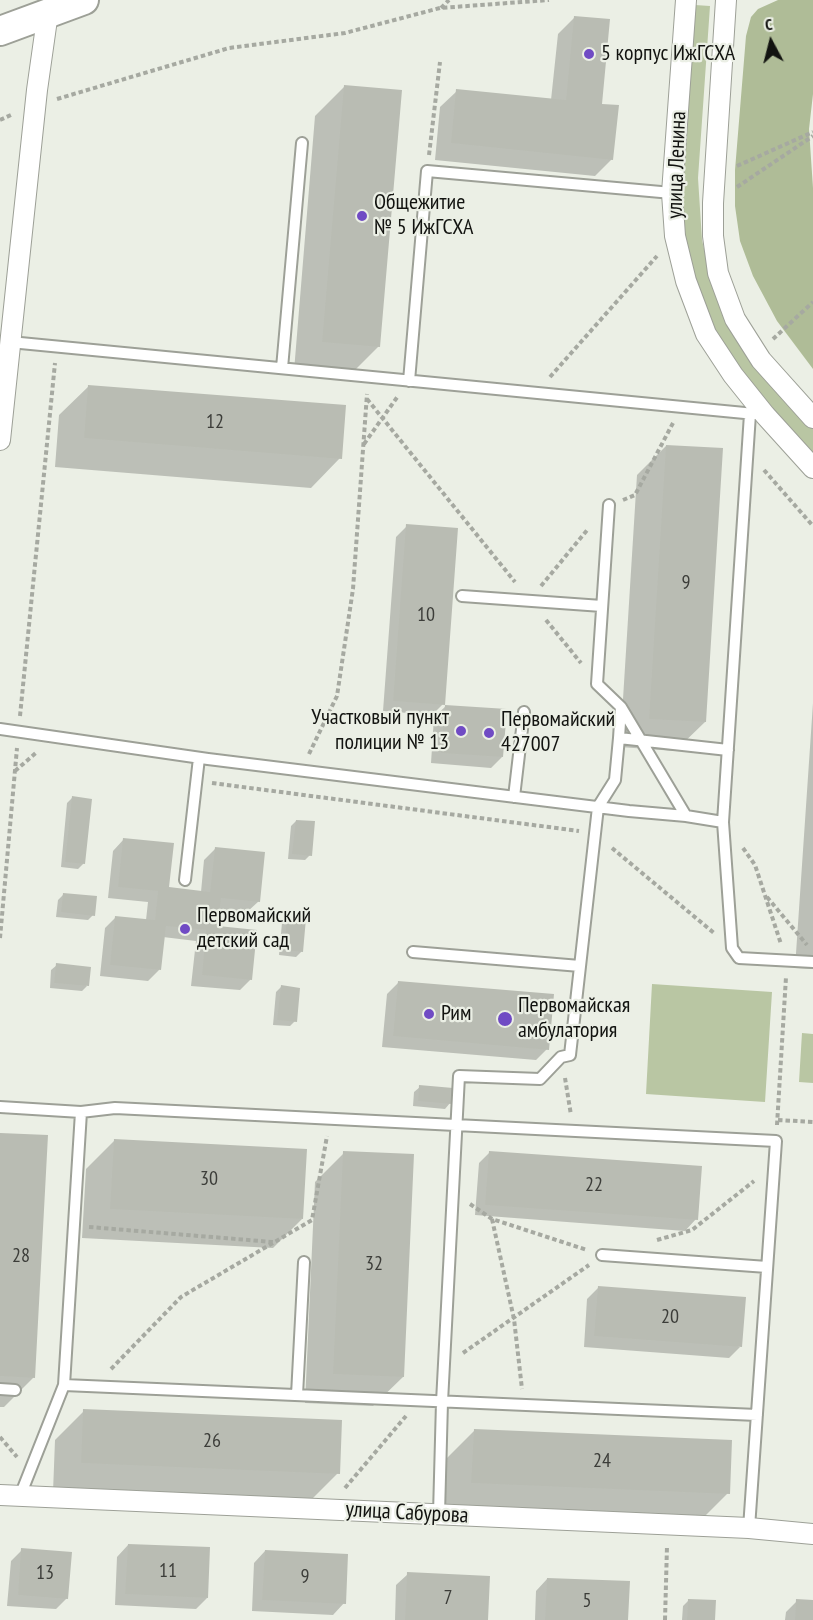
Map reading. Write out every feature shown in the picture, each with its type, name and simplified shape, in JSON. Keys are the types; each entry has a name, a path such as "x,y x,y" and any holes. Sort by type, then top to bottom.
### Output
{"street":[{"path":"0,31 84,0"},
{"name":"улица Ленина","path":"686,0 672,193 675,236 686,281 706,334 757,414 813,468"},
{"name":"улица Ленина","path":"726,0 713,236 718,273 735,319 760,360 813,418"},
{"path":"0,440 35,106 48,12"},
{"name":"улица Сабурова","path":"0,1495 667,1524 813,1534"}],"lane":[{"path":"282,368 302,143"},
{"path":"409,381 427,171 672,193"},
{"path":"10,342 757,414 747,451 723,822 732,948 739,958 813,962"},
{"path":"609,505 597,684 621,706 686,816"},
{"path":"462,596 602,606"},
{"path":"439,1514 442,1402 459,1076 540,1079 561,1057 570,1055 597,807 615,780 621,706"},
{"path":"514,797 524,712"},
{"path":"0,729 199,758 723,822"},
{"path":"619,738 728,750"},
{"path":"185,880 199,758"},
{"path":"414,952 580,966"},
{"path":"0,1107 81,1113 115,1108 776,1141 749,1528"},
{"path":"20,1496 64,1385 81,1113"},
{"path":"602,1255 767,1267"},
{"path":"297,1395 304,1262"},
{"path":"64,1385 757,1415"},
{"path":"0,1389 15,1390"}],"path":[{"path":"440,8 449,0"},
{"path":"0,120 35,106 229,48 345,33 440,8 549,0"},
{"path":"427,171 440,62"},
{"path":"715,176 813,132"},
{"path":"769,342 813,302"},
{"path":"0,938 18,732 57,347"},
{"path":"348,375 597,684"},
{"path":"301,771 337,696 353,589 368,377"},
{"path":"363,446 409,381"},
{"path":"530,600 609,505 635,495 681,407"},
{"path":"747,451 813,526"},
{"path":"196,781 594,833 732,948"},
{"path":"647,1243 692,1230 745,1190 753,1183 776,1141 787,961 755,865 723,822"},
{"path":"765,895 813,952"},
{"path":"561,1057 574,1131"},
{"path":"93,1386 181,1297 312,1220 330,1119"},
{"path":"778,1120 813,1122"},
{"path":"453,1192 492,1219 602,1255"},
{"path":"492,1219 514,1319 524,1405"},
{"path":"74,1226 275,1242"},
{"path":"444,1366 602,1255"},
{"path":"326,1509 420,1400"},
{"path":"665,1620 667,1524"}],"green space":[{"path":"778,0 813,0 813,94 809,129 813,188 813,369 777,321 753,276 740,241 735,206 735,170 746,36 751,17 758,9"},
{"path":"695,5 710,6 698,178 702,240 710,275 760,370 813,429 813,454 748,380 726,350 713,328 693,278 684,241 682,183"},
{"path":"652,984 772,992 765,1102 646,1094"},
{"path":"802,1033 813,1034 813,1083 799,1082"}],"building":[{"name":"5 корпус ИжГСХА","path":"574,16 610,19 602,104 619,105 613,160 451,143 456,89 566,100"},
{"name":"Общежитие № 5 ИжГСХА","path":"344,85 402,90 380,347 322,342"},
{"path":"88,385 346,405 342,459 84,438"},
{"path":"666,445 723,448 706,722 649,719"},
{"path":"406,524 458,528 445,705 393,701"},
{"path":"445,705 507,709 503,757 441,753"},
{"path":"72,796 92,799 85,864 65,862"},
{"path":"296,820 315,821 312,856 292,854"},
{"path":"123,838 174,843 169,887 210,892 215,847 265,852 260,902 221,898 218,926 257,930 252,980 202,975 206,930 166,926 161,970 110,965 115,916 155,920 158,891 118,887"},
{"path":"63,893 97,896 95,916 61,912"},
{"path":"287,916 306,918 303,952 284,950"},
{"path":"56,963 91,967 89,986 54,983"},
{"path":"398,981 554,994 549,1050 393,1036"},
{"path":"281,985 300,988 297,1022 277,1020"},
{"path":"419,1085 453,1088 452,1104 418,1101"},
{"path":"0,1133 48,1135 35,1378 0,1376"},
{"path":"114,1139 307,1149 303,1219 110,1209"},
{"path":"343,1151 414,1154 404,1377 333,1374"},
{"path":"489,1151 702,1166 698,1220 485,1205"},
{"path":"598,1286 746,1297 742,1347 594,1336"},
{"path":"83,1409 342,1420 340,1474 81,1463"},
{"path":"474,1429 732,1440 730,1494 471,1483"},
{"path":"128,1544 210,1547 208,1598 125,1594"},
{"path":"21,1548 72,1552 68,1599 18,1595"},
{"path":"265,1550 348,1554 346,1604 262,1600"},
{"path":"407,1572 490,1576 488,1620 405,1620"},
{"path":"547,1578 630,1581 628,1620 545,1620"},
{"path":"688,1599 716,1600 715,1620 687,1620"},
{"path":"796,1599 813,1600 813,1620 795,1620"}],"place":[{"name":"5 корпус ИжГСХА","path":"589,54"},
{"name":"Общежитие № 5 ИжГСХА","path":"362,216"},
{"name":"Участковый пункт полиции № 13","path":"461,731"},
{"name":"Первомайский 427007","path":"489,733"},
{"name":"Первомайский детский сад","path":"185,929"},
{"name":"Рим","path":"429,1014"},
{"name":"Первомайская амбулатория","path":"505,1019"}]}
